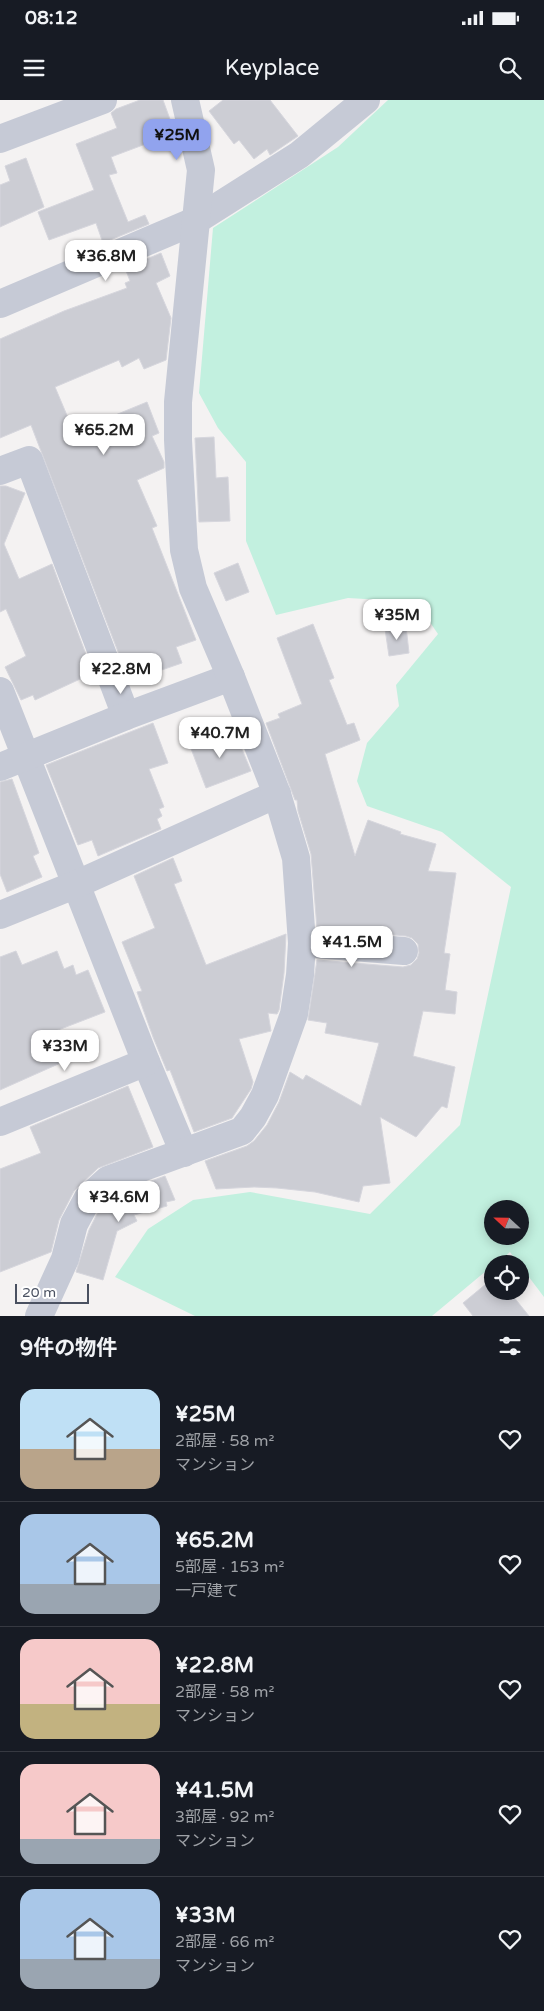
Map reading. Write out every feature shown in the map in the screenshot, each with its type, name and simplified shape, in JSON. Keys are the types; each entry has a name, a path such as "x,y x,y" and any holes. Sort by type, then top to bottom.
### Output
{"street":[{"path":"0,139 103,100"},
{"path":"39,1316 65,1259 74,1224 88,1198 108,1180 242,1131 253,1117 265,1095 294,1014 300,975 302,943 296,858 277,794 231,677 193,588 184,550 178,440 178,402 201,170 185,100"},
{"path":"0,304 195,221 299,155 366,100"},
{"path":"0,471 29,460 126,716"},
{"path":"0,767 126,716 231,677"},
{"path":"0,692 146,1062 184,1153"},
{"path":"0,915 77,884 277,794"},
{"path":"302,943 404,951"},
{"path":"0,1122 146,1062"}],"green space":[{"path":"388,100 544,100 544,1297 529,1277 529,1255 512,1255 510,1252 506,1255 484,1255 484,1273 432,1316 195,1316 115,1277 148,1229 193,1200 250,1192 370,1214 460,1125 511,887 442,832 367,806 357,781 367,743 399,706 396,685 438,634 416,602 348,598 276,615 246,541 246,462 218,428 199,393 213,228 338,147"}],"building":[{"path":"140,100 163,100 175,133 111,157 117,173 109,175 128,222 145,215 149,224 103,243 96,223 49,240 38,212 94,190 76,144 117,128 111,113 116,109"},
{"path":"223,100 270,100 298,136 270,155 267,149 254,159 239,140 234,144 209,111"},
{"path":"26,158 44,207 0,227 0,185 10,181 5,166"},
{"path":"161,253 170,276 156,283 171,318 166,360 144,369 139,358 122,367 119,360 55,387 74,432 147,402 159,433 152,436 164,462 164,468 137,480 157,526 152,528 196,640 176,647 182,663 150,674 146,662 125,670 31,425 0,438 0,339 64,311 127,288 125,283 130,281 125,268"},
{"path":"214,437 216,478 228,477 230,521 199,522 195,438"},
{"path":"0,486 6,486 25,493 4,544 19,579 52,564 93,673 35,700 33,695 21,700 5,667 26,656 6,609 0,612"},
{"path":"238,563 249,592 226,601 214,573"},
{"path":"313,624 334,678 329,680 347,725 354,723 360,740 325,754 355,856 368,820 401,832 400,834 436,844 428,871 456,873 444,953 450,954 445,990 457,992 455,1014 423,1011 413,1056 455,1067 447,1108 442,1106 416,1137 380,1117 390,1183 363,1186 359,1202 315,1192 277,1188 216,1189 205,1161 247,1146 254,1141 267,1125 279,1102 290,1072 303,1080 306,1075 361,1106 379,1043 325,1033 327,1023 308,1020 317,960 403,967 411,965 417,959 419,953 418,944 412,938 406,936 317,928 311,854 298,811 297,800 295,800 266,723 280,718 278,714 302,704 277,638"},
{"path":"406,626 409,653 389,656 385,629"},
{"path":"153,723 168,763 149,769 164,807 159,809 162,816 157,819 161,829 98,856 92,840 78,845 46,765"},
{"path":"234,730 251,771 206,788 190,746"},
{"path":"12,779 39,853 33,856 42,877 7,892 0,874 0,782"},
{"path":"173,858 182,881 174,884 206,965 286,934 284,973 279,1010 277,1014 268,1013 271,1031 239,1039 253,1082 251,1089 232,1118 194,1132 170,1070 167,1071 153,1037 137,992 142,991 122,942 155,928 134,876"},
{"path":"16,951 22,965 57,951 64,969 73,965 76,975 88,970 105,1012 53,1032 65,1061 0,1090 0,957"},
{"path":"128,1086 153,1147 98,1168 74,1191 59,1220 51,1252 0,1272 0,1169 41,1153 30,1127"},
{"path":"165,1176 175,1200 166,1202 167,1206 134,1215 137,1221 117,1231 103,1280 76,1272 89,1230 100,1208 116,1194"},
{"path":"484,1286 484,1300 516,1300 529,1316 473,1316 463,1303"}]}
